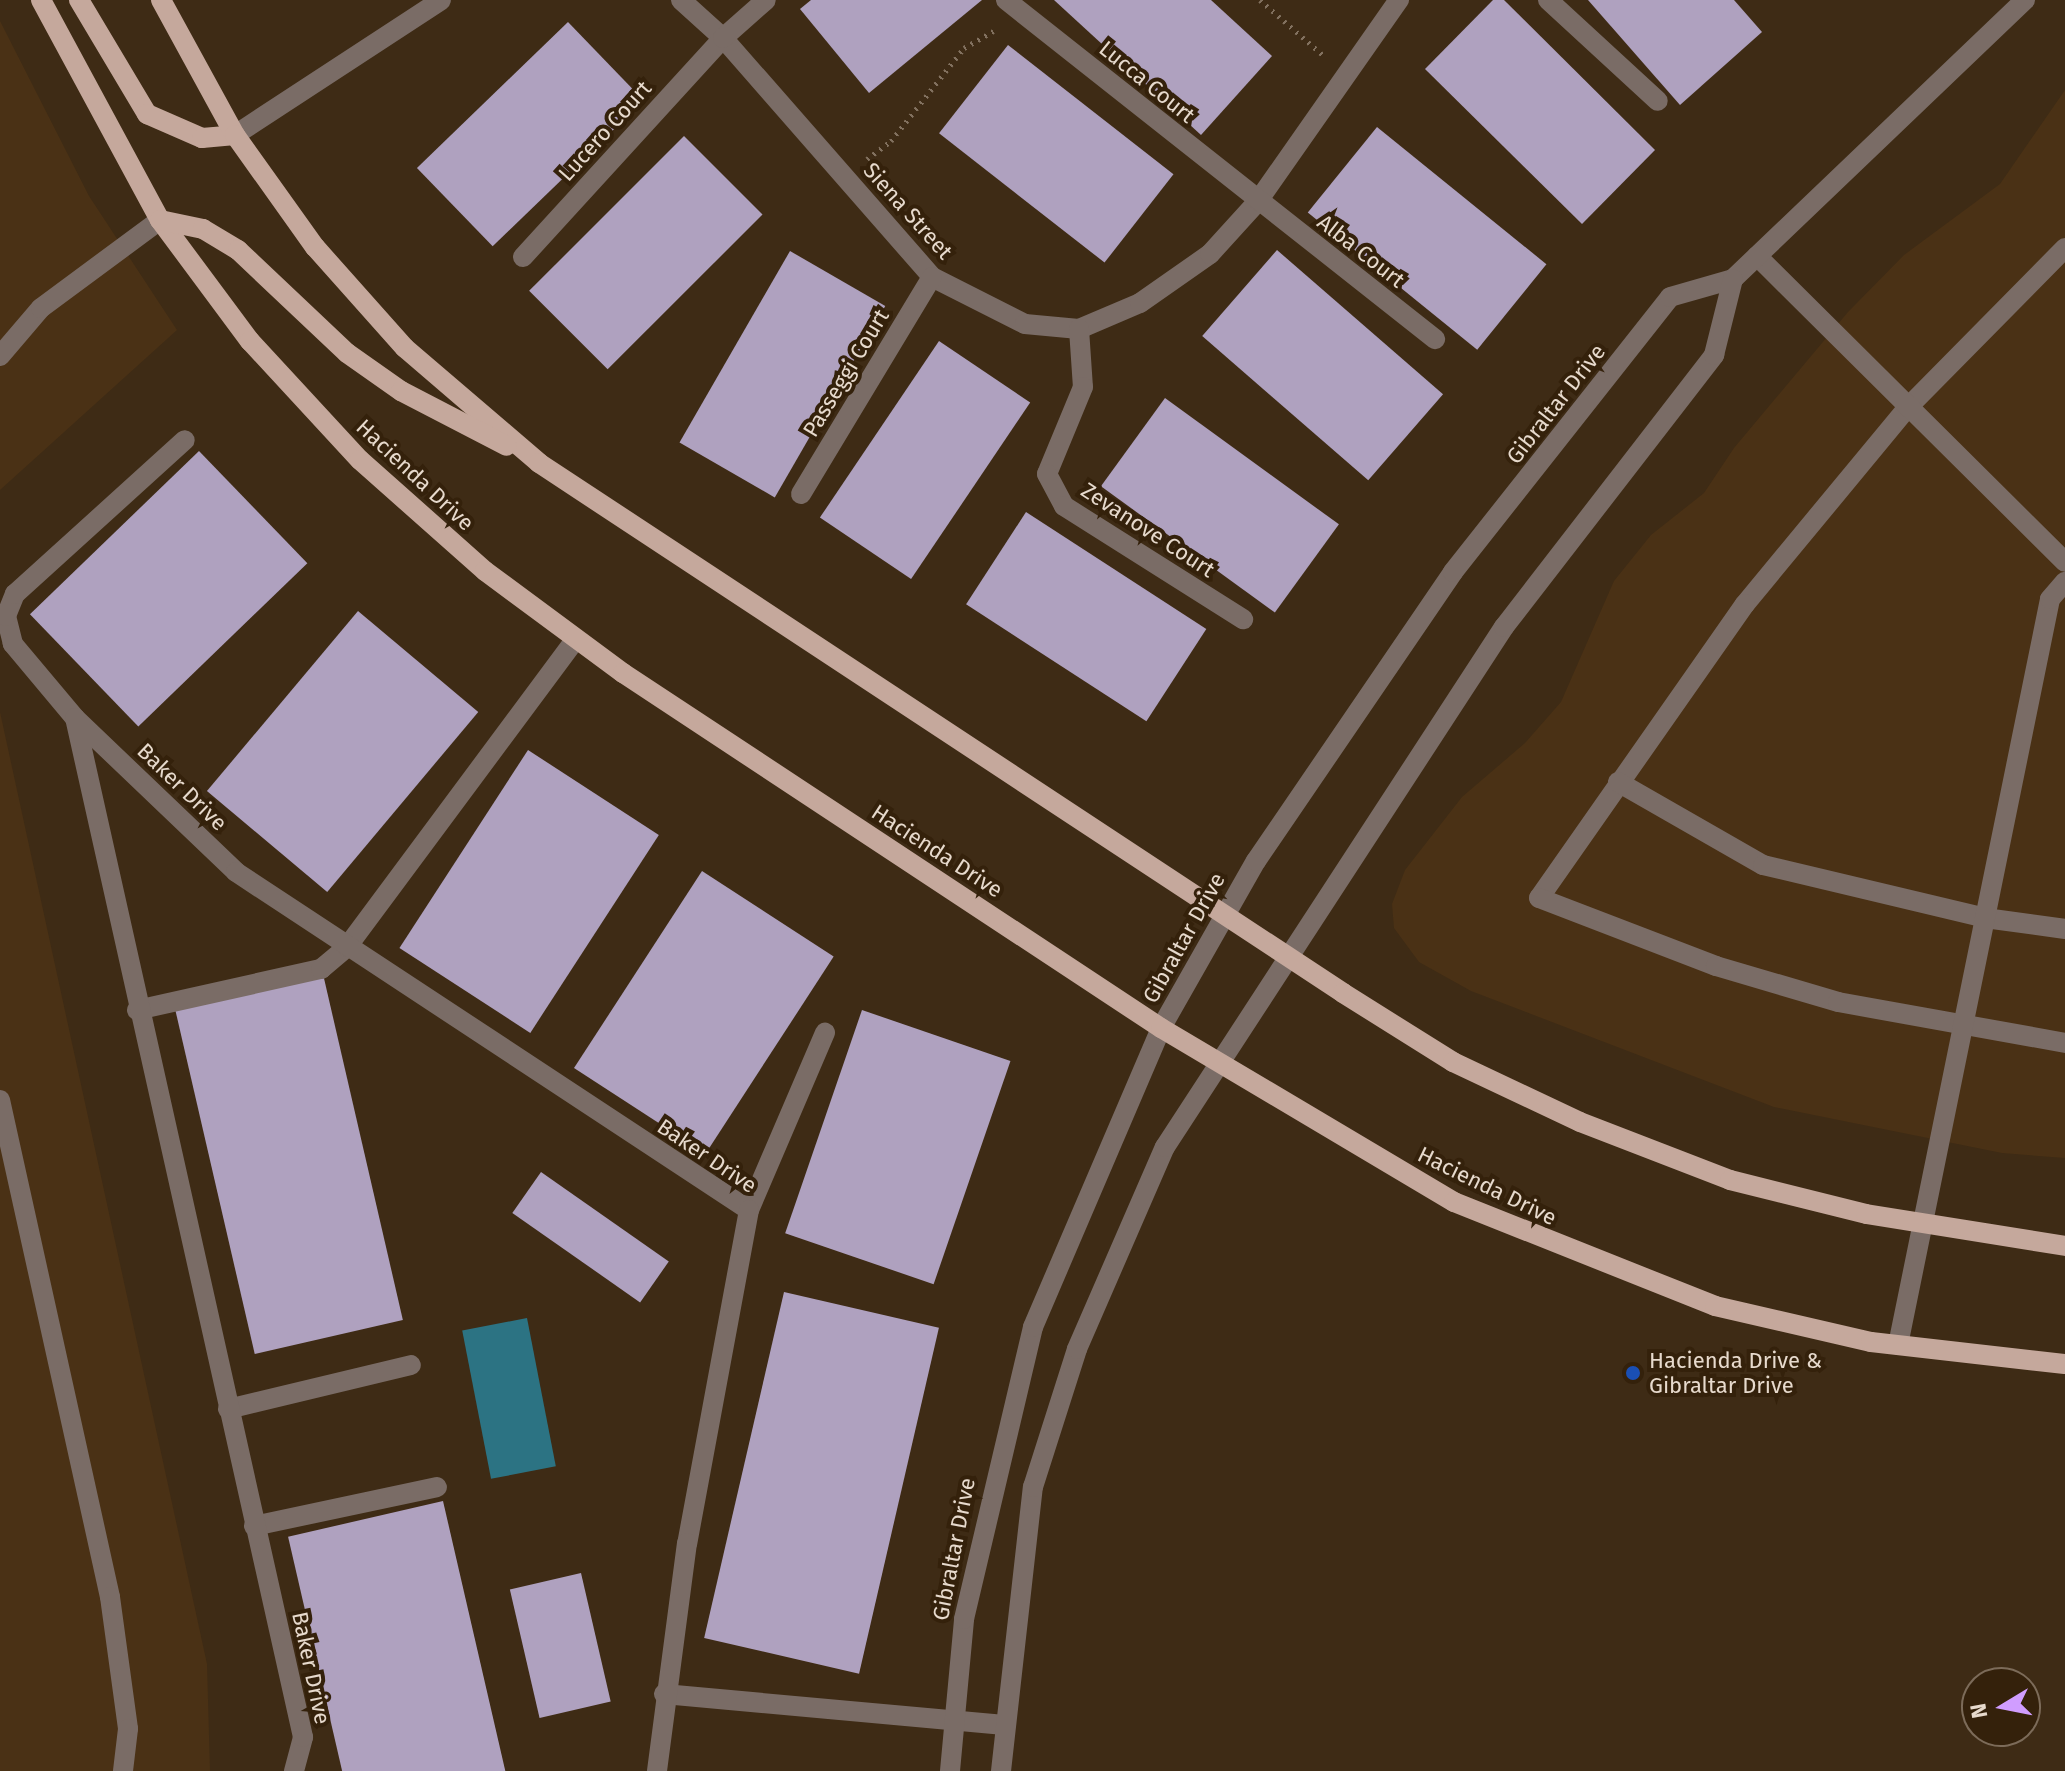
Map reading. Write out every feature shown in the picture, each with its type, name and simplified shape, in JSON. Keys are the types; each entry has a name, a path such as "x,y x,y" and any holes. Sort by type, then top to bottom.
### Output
{"main road":[{"name":"Hacienda Drive","path":"41,0 160,220 250,341 360,460 485,571 576,639 1161,1028 1454,1202 1579,1257 1715,1306 1898,1345 2065,1364"},
{"path":"79,0 147,114 202,138 235,135"},
{"path":"161,0 235,135 315,247 405,348 539,463"},
{"path":"160,220 203,229 238,250 296,309 390,384 539,463 1453,1062 1580,1122 1730,1180 1922,1224 2065,1246"}],"street":[{"path":"235,135 441,0"},
{"name":"Siena Street","path":"681,0 723,38 932,277 1025,324 1079,329 1140,303 1210,254 1258,201 1399,0"},
{"name":"Lucero Court","path":"523,257 723,38 766,0"},
{"name":"Lucca Court","path":"1006,0 1258,201"},
{"path":"1548,0 1658,101"},
{"name":"Gibraltar Drive","path":"950,1771 951,1722 981,1533 1033,1327 1161,1028 1225,912 1453,572 1670,297 1733,279 2025,0"},
{"name":"Alba Court","path":"1258,201 1435,339"},
{"path":"0,356 41,308 160,220"},
{"path":"2065,248 1908,407 1745,604 1539,898 1716,966 1963,1029 2065,1043"},
{"path":"1757,256 2065,562"},
{"name":"Passeggi Court","path":"801,494 932,277"},
{"path":"1001,1771 1002,1725 1033,1487 1077,1349 1165,1147 1504,627 1714,355 1733,279"},
{"name":"Zevanove Court","path":"1079,329 1083,387 1047,474 1064,506 1243,619"},
{"path":"75,718 13,644 6,616 15,594 185,440"},
{"path":"1898,1345 2050,599 2065,582"},
{"path":"137,1010 321,969 347,947 576,639"},
{"name":"Baker Drive","path":"75,718 236,872 749,1210 664,1694 657,1771"},
{"name":"Baker Drive","path":"75,718 137,1010 303,1737 294,1771"},
{"path":"1618,782 1763,865 1985,918 2065,929"},
{"path":"749,1210 825,1033"},
{"path":"0,1100 110,1597 128,1729 123,1771"},
{"path":"228,1409 411,1365"},
{"path":"254,1526 437,1487"},
{"path":"664,1694 1002,1725"}],"path":[{"path":"1260,0 1301,42 1348,72"},
{"path":"844,176 891,141 964,48 1024,14"}],"shaded area":[{"path":"0,21 89,196 177,330 0,490"},
{"path":"2065,90 2065,1158 2002,1153 1774,1107 1471,991 1419,962 1394,928 1392,904 1405,870 1462,797 1525,743 1561,702 1614,581 1651,535 1704,493 1734,448 1848,312 1904,255 2000,184"},
{"path":"0,712 207,1664 210,1771 0,1771"}],"water":[{"path":"527,1318 556,1466 491,1479 462,1331"}],"building":[{"path":"811,0 982,0 869,93 800,9"},
{"path":"1054,0 1211,0 1272,56 1201,135"},
{"path":"1493,0 1504,0 1655,150 1582,224 1425,69"},
{"path":"1588,0 1734,0 1762,32 1680,105"},
{"path":"568,22 644,100 493,246 417,168"},
{"path":"1008,45 1173,174 1105,263 939,133"},
{"path":"1377,127 1546,264 1477,350 1308,212"},
{"path":"684,136 762,214 608,369 529,291"},
{"path":"1277,250 1443,394 1368,480 1202,336"},
{"path":"790,251 885,306 775,497 680,442"},
{"path":"939,341 1030,403 911,579 820,518"},
{"path":"1165,398 1339,524 1275,613 1101,486"},
{"path":"199,451 307,563 138,726 30,614"},
{"path":"1026,512 1206,629 1146,721 966,604"},
{"path":"358,611 478,712 327,892 207,791"},
{"path":"528,750 659,835 530,1033 399,948"},
{"path":"702,871 834,957 706,1154 574,1068"},
{"path":"323,974 403,1320 255,1354 175,1008"},
{"path":"862,1010 1010,1061 934,1284 785,1233"},
{"path":"541,1172 669,1261 640,1302 512,1213"},
{"path":"784,1292 939,1328 859,1674 704,1638"},
{"path":"443,1501 505,1771 342,1771 288,1537"},
{"path":"581,1573 611,1702 540,1718 510,1589"}],"place":[{"name":"Hacienda Drive & Gibraltar Drive","path":"1633,1373"}]}
